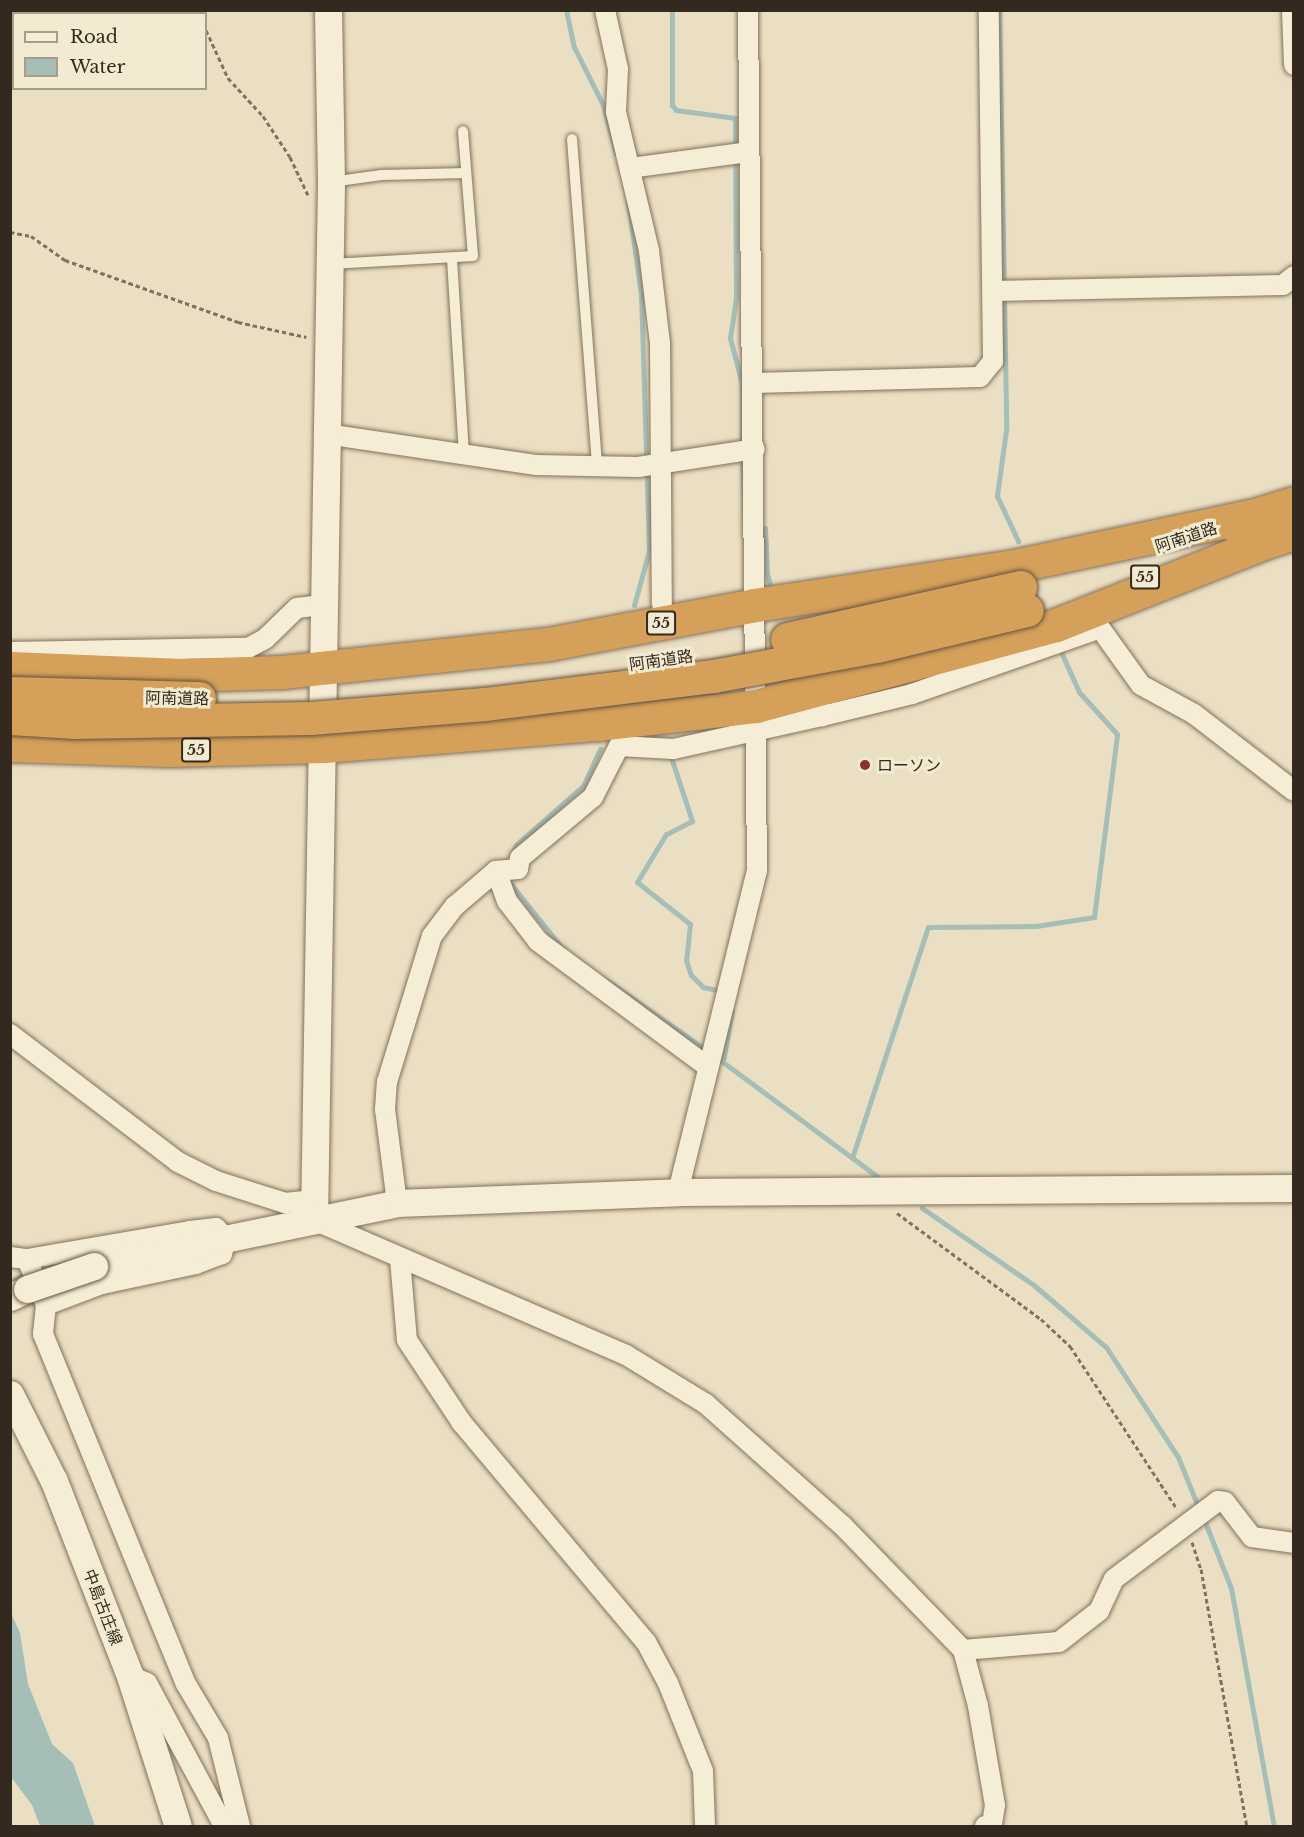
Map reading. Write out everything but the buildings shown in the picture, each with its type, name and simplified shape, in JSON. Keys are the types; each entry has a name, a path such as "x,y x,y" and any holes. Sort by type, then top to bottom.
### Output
{"highway":[{"name":"阿南道路","path":"10,718 86,722 311,718 495,703 713,676 877,646 1023,598 1257,530 1293,503"},
{"name":"55","path":"10,668 182,675 323,669 549,644 754,605 1257,530"},
{"name":"55","path":"10,745 68,748 323,746 598,724 756,719 818,704 1056,625 1257,530"},
{"name":"阿南道路","path":"1257,530 1293,533"},
{"name":"阿南道路","path":"10,693 198,698 312,696 586,671 711,653 1023,598"}],"street":[{"path":"315,1210 323,746 322,605 326,342 331,182 328,10"},
{"path":"605,10 618,69 616,112 649,251 660,344 650,465 662,604"},
{"path":"678,1192 757,871 754,605 746,449 753,383 740,152 748,10"},
{"path":"753,383 980,377 993,361 1000,291 989,10"},
{"path":"1292,10 1293,65"},
{"path":"630,168 740,152"},
{"path":"1000,291 1283,285 1293,276"},
{"path":"326,434 537,465 650,465 746,449"},
{"path":"10,651 248,648 266,639 297,608 322,605"},
{"path":"818,704 912,694 1100,628 1141,685 1194,714 1293,791"},
{"path":"397,1203 385,1109 387,1082 432,936 455,906 504,870 593,797 619,746 667,749 756,719"},
{"path":"504,870 507,901 538,941 710,1058"},
{"path":"10,1034 178,1162 216,1181 315,1210 400,1259 626,1355 706,1404 843,1525 963,1650 978,1706 994,1806 992,1825 985,1827"},
{"path":"28,1297 94,1266 226,1239 315,1210 397,1203 678,1192 1293,1188"},
{"path":"226,1239 216,1228 19,1258 28,1297 42,1334 186,1684 218,1738 240,1827"},
{"path":"28,1297 102,1284 222,1254 226,1239"},
{"path":"400,1259 406,1340 462,1423 646,1642 668,1683 704,1771 705,1827"},
{"name":"中島古庄線","path":"10,1394 54,1481 130,1676 178,1827"},
{"path":"963,1650 1059,1642 1099,1611 1114,1579 1190,1519 1218,1501 1225,1502 1252,1537 1293,1544"},
{"path":"130,1676 147,1683 223,1824 230,1827"}],"lane":[{"path":"328,264 452,259 473,256 463,131"},
{"path":"572,139 597,466"},
{"path":"331,182 382,175 466,172"},
{"path":"452,259 464,454"}],"path":[{"path":"207,32 228,78 263,116 290,157 308,195 329,214"},
{"path":"10,232 31,236 65,260 238,322 326,342"},
{"path":"879,1191 890,1208 1041,1319 1070,1346 1190,1519 1247,1827"}],"water":[{"path":"11,1613 20,1633 28,1684 52,1744 73,1763 95,1826 40,1826 32,1805 11,1777"}],"waterway":[{"path":"566,10 574,47 603,105 616,153"},
{"path":"672,10 672,105 676,110 735,118 736,298 730,338 742,384 742,447"},
{"path":"999,10 1006,430 997,496 1018,541"},
{"path":"628,202 641,293 649,551 634,605"},
{"path":"742,456 745,521"},
{"path":"765,528 767,574 772,591"},
{"path":"852,1158 928,927 1036,926 1094,917 1117,734 1079,692 1061,652"},
{"path":"511,856 516,845 583,786 600,749"},
{"path":"670,754 692,821 666,834 637,882 690,924 686,960 691,975 703,987 716,990"},
{"path":"510,883 562,948"},
{"path":"608,981 709,1052"},
{"path":"723,1062 732,1011"},
{"path":"716,1057 878,1177"},
{"path":"922,1208 1035,1286 1106,1347 1178,1457 1199,1509"},
{"path":"1203,1517 1231,1588 1274,1826"}],"place":[{"name":"ローソン","path":"865,765"}]}
